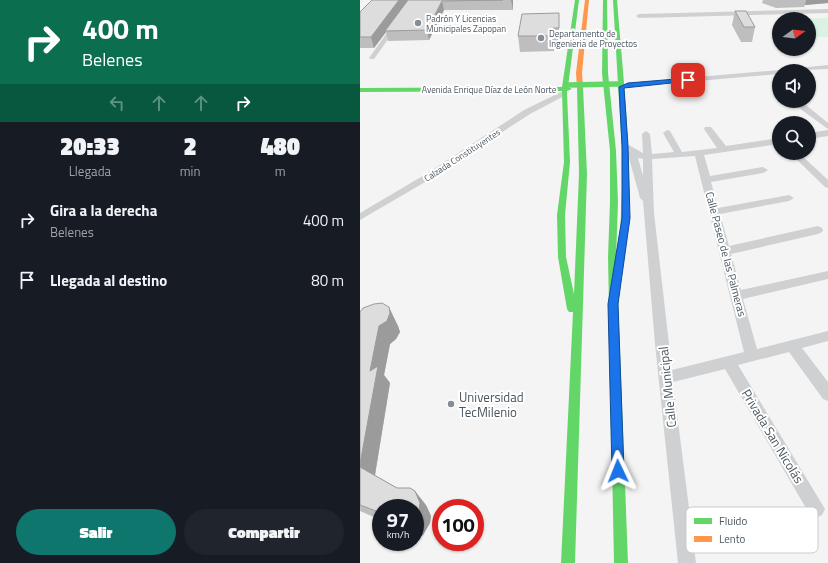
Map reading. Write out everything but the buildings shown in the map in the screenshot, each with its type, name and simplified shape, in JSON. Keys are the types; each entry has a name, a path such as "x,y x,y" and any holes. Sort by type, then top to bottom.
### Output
{"main road":[{"path":"577,0 566,88 567,154 561,215 562,257 577,328"},
{"path":"568,563 583,174 579,73 587,0"},
{"path":"605,0 605,73 613,151 613,304 621,563"},
{"path":"610,0 616,11"},
{"path":"613,304 626,218 628,148 621,86 621,64 615,0"},
{"path":"568,65 570,71 575,76 582,79 592,80 602,79 611,75 621,64"},
{"name":"Avenida Enrique Díaz de León Norte","path":"360,86 566,88"},
{"name":"Avenida Enrique Díaz de León Norte","path":"360,90 621,86"}],"street":[{"path":"372,58 413,0"},
{"path":"639,16 828,11"},
{"path":"816,68 828,67"},
{"path":"621,86 772,73"},
{"name":"Calzada Constituyentes","path":"360,217 424,180 507,125 547,102 566,88"},
{"path":"804,108 828,127"},
{"path":"708,129 723,149"},
{"path":"667,133 679,154"},
{"path":"816,135 828,133"},
{"name":"Calle Municipal","path":"646,134 649,211 687,563"},
{"path":"628,148 638,155 648,157 699,153 772,142"},
{"name":"Calle Municipal","path":"628,148 649,211"},
{"name":"Calle Paseo de las Palmeras","path":"699,153 752,356"},
{"path":"802,160 828,184"},
{"path":"706,180 763,170"},
{"path":"714,212 789,198"},
{"path":"725,251 818,230"},
{"path":"736,296 828,275"},
{"path":"666,378 828,336"},
{"path":"792,345 828,394"},
{"name":"Privada San Nicolás","path":"729,362 815,507"}],"green space":[{"path":"816,18 828,18 828,37 816,37"}],"traffic: fast":[{"path":"572,309 562,257 561,215 567,162 564,94 577,0"},
{"path":"605,0 605,73 613,151 614,202 612,257 621,563"},
{"path":"615,0 626,168 624,236 619,269"},
{"path":"569,85 617,84"},
{"path":"568,563 583,174 580,87"},
{"path":"360,90 569,89"}],"traffic: slow":[{"path":"580,87 579,73 587,0"}],"place":[{"name":"Padrón Y Licencias Municipales Zapopan","path":"418,23"},
{"name":"Departamento de Ingenieria de Proyectos","path":"541,38"},
{"name":"Universidad TecMilenio","path":"451,404"}],"route":[{"path":"618,471 613,304 626,218 625,146 621,87 628,85 688,80"}]}
